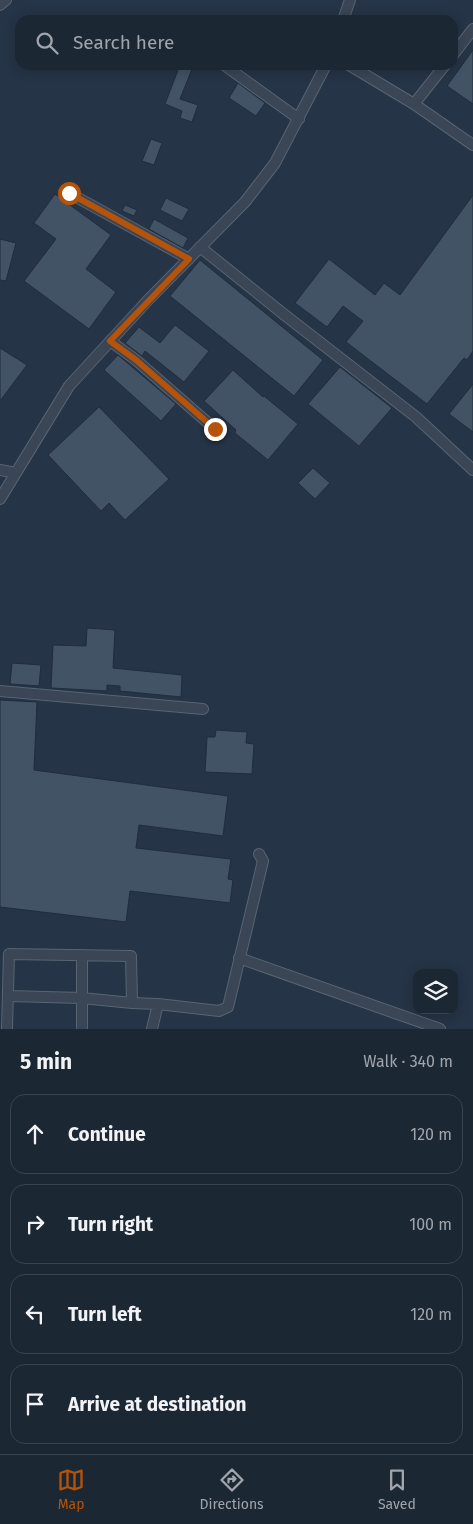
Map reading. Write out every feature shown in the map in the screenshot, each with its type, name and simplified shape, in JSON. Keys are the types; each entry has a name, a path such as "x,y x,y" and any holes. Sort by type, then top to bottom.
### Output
{"street":[{"path":"0,5 6,0"},
{"path":"345,15 350,0"},
{"path":"458,48 473,29"},
{"path":"231,70 299,119"},
{"path":"0,499 69,386 245,202 276,163 324,70"},
{"path":"357,70 414,104 473,145"},
{"path":"414,104 441,70"},
{"path":"69,193 189,259"},
{"path":"200,247 416,416 473,470"},
{"path":"110,341 136,360 215,429"},
{"path":"0,470 16,473"},
{"path":"0,691 203,709"},
{"path":"9,996 82,998 219,1011 228,1008 263,861 259,854"},
{"path":"7,1029 9,996 5,954 131,956 132,1003"},
{"path":"82,955 82,1029"},
{"path":"239,958 440,1029"},
{"path":"152,1029 158,1004"}],"building":[{"path":"473,50 473,104 447,86"},
{"path":"178,70 192,70 180,99 198,105 192,122 180,118 182,111 165,104"},
{"path":"238,83 265,103 256,116 229,98"},
{"path":"151,139 162,143 154,165 142,161"},
{"path":"55,194 111,235 86,269 116,292 89,329 24,281 56,239 34,223"},
{"path":"473,195 473,351 467,360 464,358 427,404 346,342 363,321 343,306 327,327 295,303 329,259 375,295 384,283 400,295"},
{"path":"166,198 189,209 182,221 160,210"},
{"path":"125,205 137,210 134,216 122,211"},
{"path":"154,219 188,238 183,248 149,229"},
{"path":"0,239 16,243 6,281 0,280"},
{"path":"200,260 323,360 294,396 170,296"},
{"path":"175,325 209,351 184,382 145,351 142,356 125,343 139,327 160,343"},
{"path":"0,348 27,365 0,401"},
{"path":"118,355 176,404 161,421 104,370"},
{"path":"340,367 392,408 359,446 308,404"},
{"path":"233,370 263,397 298,424 268,460 235,433 236,430 204,401"},
{"path":"473,384 473,432 449,414"},
{"path":"99,407 169,479 125,520 109,503 101,511 48,455"},
{"path":"313,468 330,483 315,499 298,483"},
{"path":"87,628 115,630 113,668 182,675 181,697 120,691 120,686 107,685 107,691 51,688 53,645 86,646"},
{"path":"12,663 41,665 39,686 10,684"},
{"path":"0,700 37,702 34,770 228,796 223,836 139,825 136,848 231,859 228,879 233,880 230,903 130,891 126,922 0,907"},
{"path":"216,730 247,732 246,743 254,744 252,774 205,772 207,737 215,737"}],"route":[{"path":"69,193 189,259 110,341 136,360 215,429"}]}
